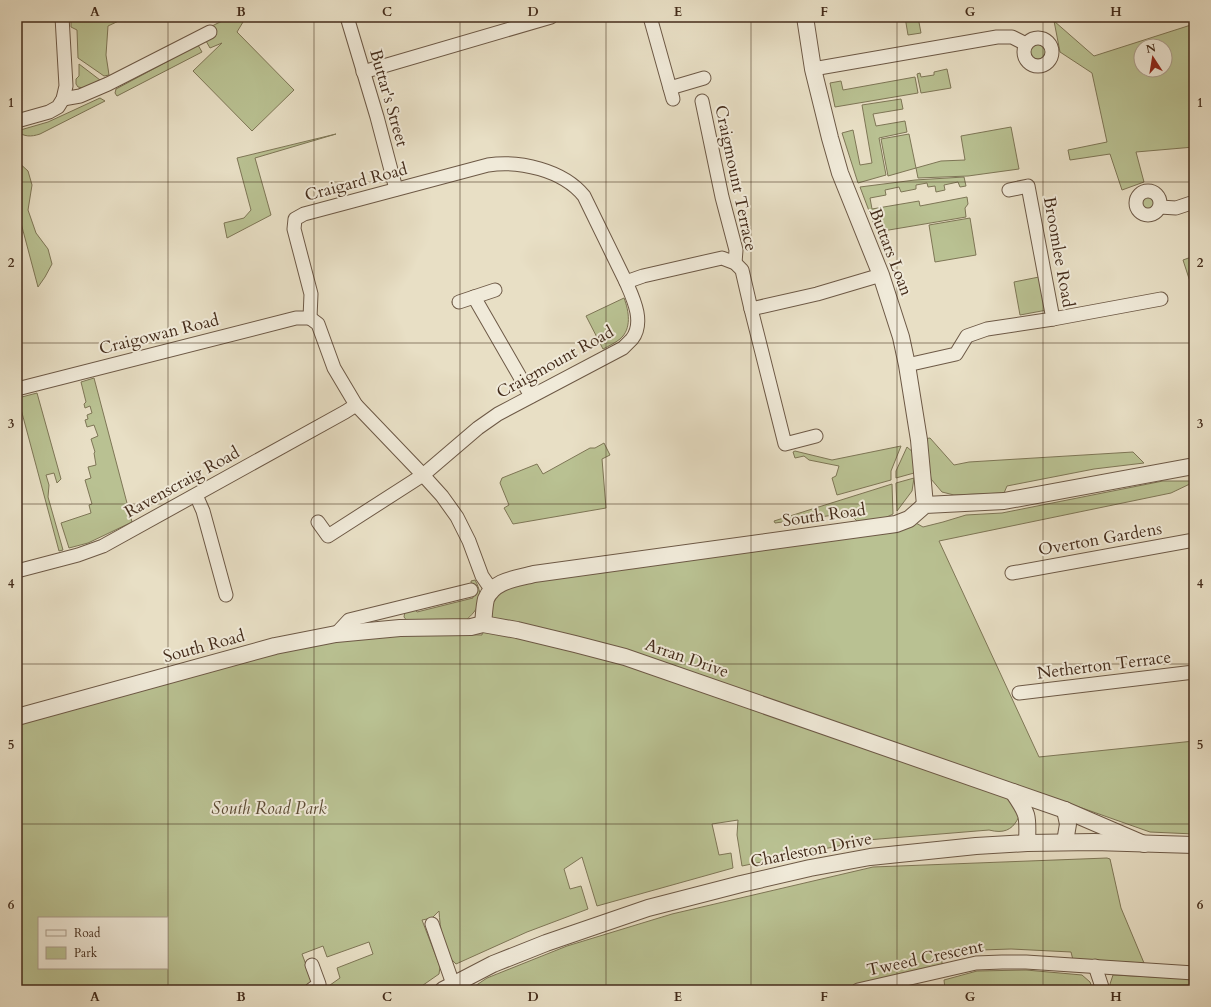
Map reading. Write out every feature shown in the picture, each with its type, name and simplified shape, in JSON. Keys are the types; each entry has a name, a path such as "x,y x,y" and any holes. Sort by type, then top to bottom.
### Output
{"street":[{"path":"17,120 49,112 58,107 63,99 66,86 62,17"},
{"name":"Buttar's Street","path":"347,17 377,117 396,189"},
{"path":"363,72 551,17"},
{"path":"650,17 672,94 704,78"},
{"name":"Buttars Loan","path":"805,17 813,69 840,173 881,275 895,315 907,365 919,440 925,505"},
{"path":"63,99 80,96 108,84 210,32"},
{"path":"813,69 997,37 1012,37 1026,44"},
{"name":"Craigmount Terrace","path":"702,101 722,197 736,250 735,263"},
{"name":"Craigard Road","path":"310,318 311,294 294,229 295,219 304,214 500,163 531,166 549,172 577,187 584,196 626,282"},
{"name":"Broomlee Road","path":"1009,190 1028,186 1053,319"},
{"path":"1160,207 1176,208 1194,202"},
{"path":"626,282 642,276 722,258 735,263 742,270 785,444 816,436"},
{"path":"751,309 817,294 881,275"},
{"name":"Craigmount Road","path":"318,522 328,536 423,475 478,428 498,414 623,348 633,337 637,326 638,314 626,282"},
{"path":"459,302 495,290"},
{"path":"474,297 532,396"},
{"name":"Broomlee Road","path":"907,365 956,354 967,336 987,329 1053,319 1160,299"},
{"name":"Craigowan Road","path":"17,389 296,318 310,318"},
{"path":"310,318 318,324 334,368 356,405 442,496 457,517 469,541 482,576 491,589 486,600 483,624"},
{"name":"Ravenscraig Road","path":"17,571 78,555 103,546 356,405"},
{"path":"925,505 1004,501 1194,466"},
{"path":"196,494 203,511 226,595"},
{"name":"South Road","path":"491,589 502,582 534,574 896,524 909,519 925,505"},
{"name":"Overton Gardens","path":"1012,573 1194,540"},
{"path":"336,634 349,620 471,590"},
{"path":"398,608 400,628"},
{"name":"Arran Drive","path":"336,634 400,628 471,627 483,624 568,642 625,657 1065,810 1144,844"},
{"name":"South Road","path":"17,717 268,648 336,634"},
{"name":"Netherton Terrace","path":"1018,693 1194,672"},
{"path":"1013,792 1025,810 1028,819 1027,843"},
{"path":"1065,810 1068,824 1065,842"},
{"name":"Charleston Drive","path":"432,924 448,987 493,964 546,943 641,910 698,894 810,868 870,857 976,846 1027,843 1065,842 1194,846"},
{"name":"Tweed Crescent","path":"858,990 976,963 1026,962 1194,972"},
{"path":"311,990 319,984 312,965"},
{"path":"1095,966 1103,990"}],"green space":[{"path":"71,17 127,17 108,26 106,55 109,75 104,76 78,58 77,30 71,27"},
{"path":"230,17 246,17 237,32 294,90 252,131 193,71 222,43 210,48 206,41 215,36 210,27"},
{"path":"905,17 918,17 921,33 908,35"},
{"path":"1054,21 1094,56 1133,44 1133,78 1173,78 1173,38 1150,38 1194,24 1194,147 1136,152 1144,182 1122,190 1110,154 1070,160 1068,150 1107,142 1092,73 1060,52"},
{"path":"1035,43 1041,43 1046,48 1044,57 1041,59 1035,59 1030,54 1030,48"},
{"path":"198,45 202,52 117,96 115,93 116,89"},
{"path":"79,64 100,80 83,88 78,87 76,84 76,79 79,76"},
{"path":"947,69 951,88 921,93 917,74 920,73 921,77 934,75 934,72"},
{"path":"915,77 918,93 835,107 830,83 841,81 843,90"},
{"path":"100,98 105,101 40,134 28,136 17,131 48,122"},
{"path":"901,99 903,109 873,114 876,126 905,121 907,132 879,138 886,175 858,183 842,133 853,130 860,165 872,163 862,105"},
{"path":"1011,127 1019,169 968,176 918,178 916,168 941,161 965,160 961,136"},
{"path":"336,134 255,158 271,215 227,238 224,223 244,218 251,210 237,158"},
{"path":"909,134 916,168 888,176 881,139"},
{"path":"17,161 28,171 32,185 28,210 36,233 48,249 52,264 38,287 17,208"},
{"path":"964,177 966,186 960,187 958,182 944,185 945,190 936,192 935,186 928,187 927,183 916,185 916,189 901,192 899,187 885,190 886,195 870,198 872,209 919,201 920,206 967,197 968,204 965,208 966,217 877,232 860,187 915,180"},
{"path":"1145,195 1151,195 1156,200 1154,209 1151,211 1145,211 1140,206 1140,200"},
{"path":"970,218 976,255 935,262 929,225"},
{"path":"1194,256 1194,294 1183,260"},
{"path":"1039,277 1047,310 1020,315 1014,282"},
{"path":"624,298 628,314 628,325 624,335 603,349 586,316"},
{"path":"94,378 132,522 88,543 69,548 61,523 91,513 89,505 92,504 85,480 91,478 88,467 96,465 95,452 91,439 98,436 94,425 87,427 85,420 88,419 87,415 92,413 90,406 85,408 84,404 86,402 81,382"},
{"path":"37,393 61,479 57,483 54,473 46,475 49,485 48,497 63,550 59,551 18,398"},
{"path":"930,438 954,465 969,462 1133,452 1144,463 1094,469 1007,486 1004,493 954,495 942,492 931,479 924,439"},
{"path":"604,443 610,455 602,459 606,508 513,524 504,508 509,505 500,483 502,478 537,464 543,474 590,448 595,448"},
{"path":"901,446 891,471 891,480 837,495 832,478 836,476 839,466 809,460 804,456 795,458 793,452 795,451 832,460"},
{"path":"907,447 914,453 914,473 896,478 896,471"},
{"path":"914,478 912,491 897,511 896,483"},
{"name":"South Road Park","path":"1163,481 1194,481 1171,493 939,541 1039,757 1194,741 1194,834 1150,832 1028,789 1017,821 1007,830 989,830 867,840 742,866 737,835 738,820 712,824 719,855 731,853 733,868 597,906 582,857 564,869 570,889 581,886 588,909 527,932 456,964 448,954 445,947 441,932 439,911 432,918 422,920 440,967 439,974 416,990 323,990 340,978 337,968 373,954 369,942 327,957 323,946 302,954 312,981 300,990 17,990 17,723 306,645 408,633 482,635 486,600 491,589 909,519 923,527 966,515 1002,513"},
{"path":"892,484 893,514 883,519 858,522 849,513 775,523 774,521"},
{"path":"475,580 480,592 479,603 474,612 465,621 408,622 404,617 405,611 414,608 417,612 473,598 471,581"},
{"path":"1110,859 1121,908 1144,963 1073,960 1071,952 1011,949 981,950 942,959 942,966 832,990 510,990 511,988 507,990 469,990 487,978 567,946 672,914 873,867"},
{"path":"1026,970 1082,975 1090,982 1093,990 939,990 945,989 944,980 977,971"},
{"path":"1113,975 1194,979 1194,990 1112,990 1110,984"}]}
